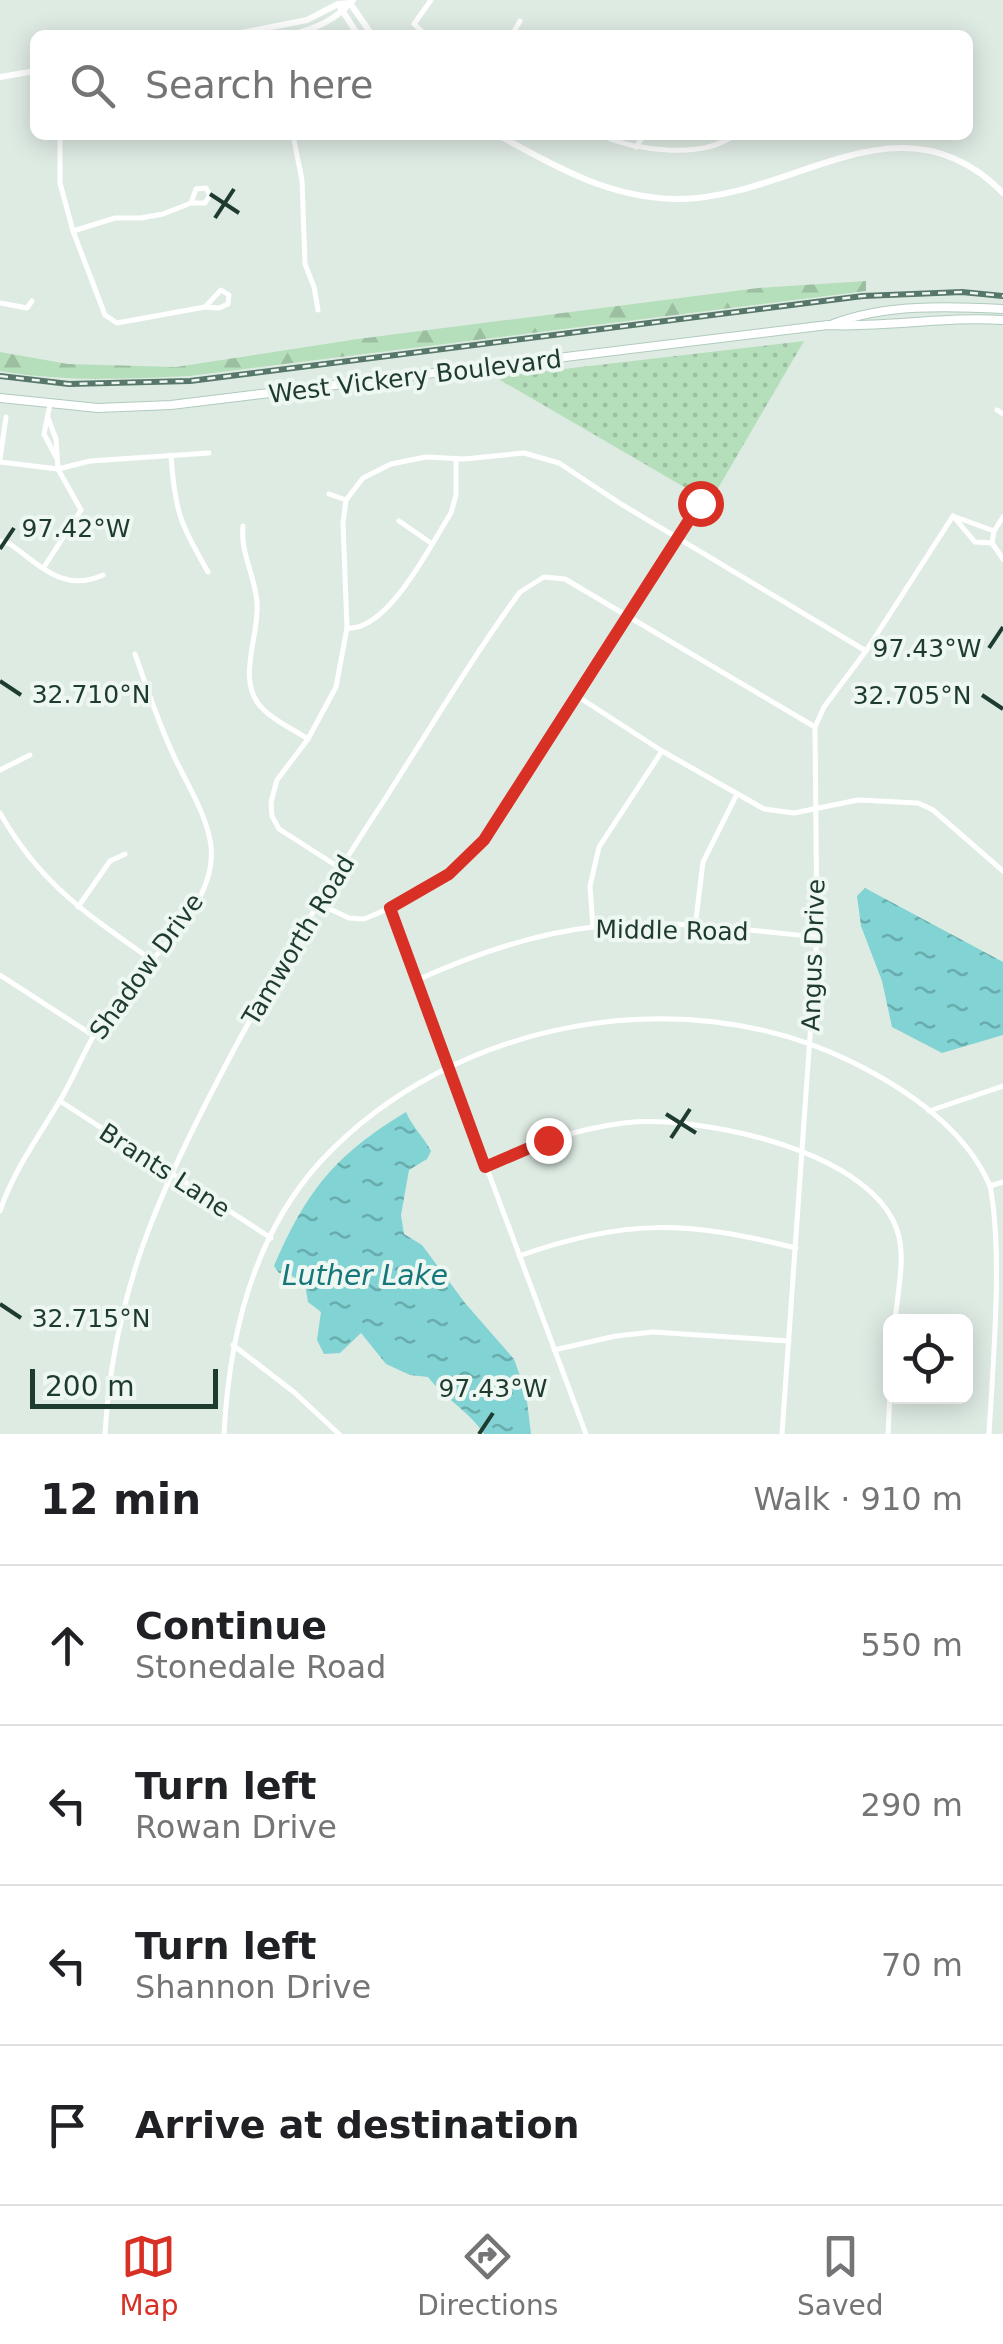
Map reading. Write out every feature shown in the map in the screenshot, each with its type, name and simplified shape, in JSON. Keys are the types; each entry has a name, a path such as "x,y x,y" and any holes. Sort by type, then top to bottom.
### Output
{"main road":[{"name":"West Vickery Boulevard","path":"828,325 854,316 902,310 1003,309"},
{"name":"West Vickery Boulevard","path":"0,398 143,407 828,325 1003,320"}],"street":[{"path":"418,30 414,24 431,0"},
{"path":"256,30 307,20 338,4 352,2"},
{"path":"310,30 344,13 352,2"},
{"path":"352,2 369,30"},
{"path":"338,4 355,30"},
{"path":"515,30 520,21"},
{"path":"0,77 30,72"},
{"path":"60,140 60,183 73,230 109,320 117,323 206,307 224,308 229,296 221,290 206,307"},
{"path":"294,140 302,180 305,264 318,310"},
{"path":"507,140 584,181 616,192 651,197 716,195 872,149 909,147 954,157 985,176 1003,193"},
{"path":"615,140 636,147 700,148 726,140"},
{"path":"636,147 641,140"},
{"path":"73,230 115,218 163,214 191,203"},
{"path":"0,303 27,308 32,302"},
{"path":"44,567 81,512 58,470 56,439 48,418 50,404"},
{"path":"6,416 0,461 58,470 90,460 209,453"},
{"path":"340,868 279,829 272,816 272,802 277,780 308,739 336,687 347,628 343,523 346,500 364,478 392,464 426,457 456,459 524,453 559,462 866,651"},
{"path":"171,456 180,522 208,572"},
{"path":"347,628 366,626 387,610 432,543 454,506 456,459"},
{"path":"328,494 346,500"},
{"path":"317,903 349,918 364,919 449,874 484,840 700,503"},
{"path":"953,516 994,531"},
{"path":"953,516 975,542 992,542"},
{"path":"815,727 824,707 866,651 953,516"},
{"path":"1003,517 992,542 1003,559"},
{"path":"400,521 432,543"},
{"path":"243,526 241,540 258,606 250,686 261,707 308,739"},
{"path":"0,541 76,584 103,575"},
{"name":"Tamworth Road","path":"105,1434 108,1390 126,1292 170,1173 249,1019 317,903 512,602 528,585 557,577 815,727"},
{"name":"Shadow Drive","path":"0,1211 16,1174 94,1036 120,994 181,927 202,890 210,866 211,842 135,654"},
{"path":"577,696 736,796 770,811 816,810 858,800 918,803 933,810 1003,871"},
{"name":"Angus Drive","path":"782,1434 818,938 815,727"},
{"path":"593,927 590,886 599,847 662,751"},
{"path":"0,770 30,755"},
{"path":"695,927 703,862 736,796"},
{"path":"0,813 30,862 58,892 150,960"},
{"path":"78,907 110,862 125,854"},
{"path":"390,908 586,1434"},
{"name":"Middle Road","path":"416,981 501,946 593,927 695,927 818,938"},
{"path":"0,975 94,1036"},
{"path":"224,1434 232,1346 248,1288 271,1238 320,1162 402,1096 477,1054 535,1035 610,1020 712,1022 772,1032 810,1044 878,1075 960,1140 990,1186 1000,1237 1001,1283 989,1434"},
{"path":"928,1111 1003,1086"},
{"name":"Brants Lane","path":"60,1101 271,1238"},
{"path":"485,1167 565,1134 641,1122 734,1129 803,1153 827,1163 860,1185 893,1221 900,1242 896,1314"},
{"path":"990,1186 1003,1182"},
{"path":"518,1256 568,1239 613,1230 661,1227 717,1230 796,1248"},
{"path":"554,1350 653,1332 790,1341"},
{"path":"232,1346 296,1392 338,1434"},
{"path":"888,1434 889,1404"}],"green space":[{"path":"866,281 866,291 189,376 71,378 0,371 0,352 68,364 176,367 358,339 758,288"},
{"path":"804,341 710,502 495,377"}],"water":[{"path":"865,888 1003,962 1003,1035 942,1053 892,1027 882,981 861,926 857,896"},
{"name":"Luther Lake","path":"406,1112 431,1151 427,1159 409,1170 401,1215 404,1234 422,1245 514,1359 526,1393 531,1434 484,1434 428,1377 410,1375 386,1364 361,1333 340,1353 324,1354 317,1340 321,1312 308,1302 305,1284 279,1273 274,1266 299,1216 326,1177 360,1144"}],"railway":[{"path":"0,376 69,384 190,381 863,296 962,292 1003,296"}],"route":[{"path":"548,1140 485,1167 390,908 430,888 484,840 700,503"}]}
